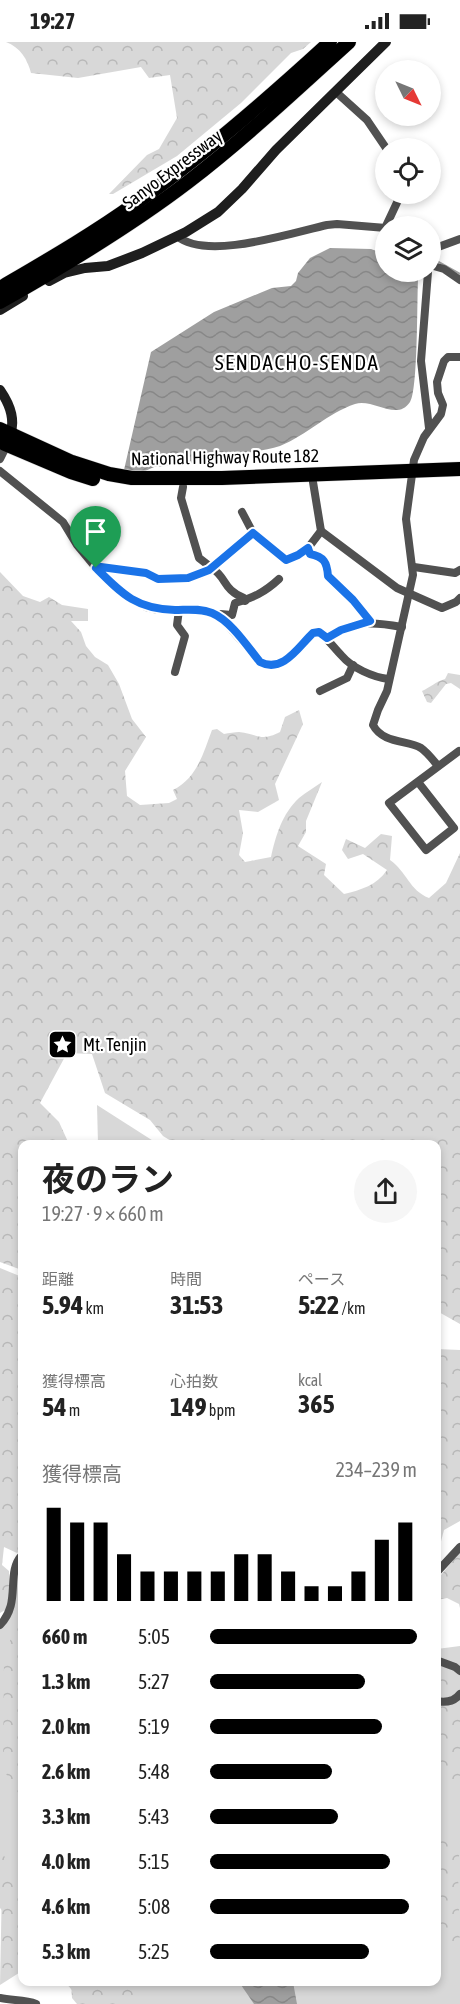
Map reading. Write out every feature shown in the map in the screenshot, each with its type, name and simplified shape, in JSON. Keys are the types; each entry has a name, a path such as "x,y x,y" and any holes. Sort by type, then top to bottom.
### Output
{"highway":[{"name":"Sanyo Expressway","path":"0,302 89,242 134,204 224,135 330,42"},
{"name":"Sanyo Expressway","path":"0,288 141,216 214,161 276,109 349,42"},
{"name":"National Highway Route 182","path":"4,438 108,474 132,478 413,475 460,478"},
{"name":"National Highway Route 182","path":"4,438 71,472 106,483 132,487 313,482 413,475 460,469"}],"street":[{"path":"0,310 64,273 108,266 142,253 218,212 242,189 276,150 386,42"},
{"path":"336,92 367,120 379,138"},
{"path":"177,236 184,243 238,245 327,225 375,227"},
{"path":"441,246 460,239"},
{"path":"441,268 460,280"},
{"path":"427,282 421,361 429,428"},
{"path":"438,766 419,747 402,744 376,730 374,725 387,691 414,567 406,519 416,451 429,428 441,414 443,405 438,393 437,382 444,362 448,357 460,357"},
{"path":"0,390 7,399 12,415 0,459"},
{"path":"0,471 63,522 77,545 96,568 117,589 136,603 158,610 204,610 218,616 260,662 267,666 283,662 313,633 319,632 327,638 343,658 353,665 379,678 388,679"},
{"path":"313,482 321,531 397,588 442,608 460,598"},
{"path":"183,487 182,498 200,558 219,573 229,590 244,598 245,601"},
{"path":"242,512 253,533 286,560 308,548 321,531"},
{"path":"96,568 137,571 158,579 176,580 200,575 212,568 253,533"},
{"path":"308,548 310,554 320,556 327,564 328,576 353,600 370,621"},
{"path":"414,567 455,573 460,570"},
{"path":"218,616 220,614 232,615 235,603 267,591 279,579"},
{"path":"175,672 185,636 177,625 179,610"},
{"path":"327,638 341,630 370,621 402,627"},
{"path":"320,692 347,678 353,665"},
{"path":"418,782 454,828 426,850 390,803 459,751"},
{"path":"441,1568 460,1547"},
{"path":"0,1625 6,1619 12,1605 18,1562"},
{"path":"441,1662 460,1671"},
{"path":"441,1701 453,1701 460,1694"},
{"path":"0,1998 13,2001 28,2000 36,2004"}],"green space":[{"path":"6,42 311,42 303,49 291,53 241,103 177,156 113,194 109,194 147,155 159,149 177,118 170,75 149,78 141,67 78,78 31,73 23,54"},
{"path":"0,572 23,596 40,602 49,597 62,605 88,609 88,621 71,621 81,632 86,646 95,657 108,665 119,684 132,719 146,737 125,771 127,796 140,805 169,803 177,799 173,790 194,772 212,730 217,729 224,734 239,732 260,736 274,735 280,732 285,717 299,710 303,724 275,784 279,800 258,812 239,810 243,833 239,855 245,862 271,857 288,811 299,798 322,782 306,821 306,832 298,846 326,864 324,875 344,894 368,886 378,880 387,870 363,854 348,859 342,850 346,839 365,848 381,834 392,836 390,860 412,886 429,898 446,883 460,853 460,1324 441,1313 441,1140 170,1140 163,1136 150,1120 105,1093 92,1054 67,1053 40,1103 59,1122 67,1140 18,1140 18,1269 0,1262"},
{"path":"448,673 460,675 460,689 451,683 446,684 431,703 427,702 422,691 445,679"},
{"path":"97,1105 152,1140 98,1140"},
{"path":"0,1268 18,1275 18,1552 4,1547 2,1565 9,1571 10,1607 0,1613"},
{"path":"441,1349 460,1350 460,1521 444,1530 441,1542"},
{"path":"460,1552 460,1608 459,1604 447,1598 441,1599 441,1575"},
{"path":"18,1564 18,1929 0,1908 0,1627"},
{"path":"18,1618 18,1793 3,1769 4,1658"},
{"path":"460,1646 460,2004 84,2004 68,1986 441,1986 441,1648"},
{"path":"441,1666 455,1674 444,1695 441,1694"},
{"path":"460,1700 460,1783 449,1785 441,1781 441,1704 446,1705"},
{"path":"441,1834 452,1835 460,1841 458,1871 460,1953 441,1937"},
{"path":"0,1846 12,1874 18,1875 18,1974 0,1985 2,1882"},
{"path":"71,1986 138,1986 140,2004 77,2004 72,1998"}],"water":[{"path":"330,248 371,249 375,250 375,282 418,282 413,394 405,408 392,410 369,404 355,404 274,448 179,465 154,467 143,472 124,470 151,352 214,312 272,288 291,286 310,258"},
{"path":"242,1986 294,1986 297,2004 254,2004"}],"waterway":[{"path":"441,263 460,274"}],"place":[{"name":"Mt. Tenjin","path":"62,1044"}],"district":[{"name":"SENDACHO-SENDA","path":"297,362"}],"route":[{"path":"253,533 286,560 308,548 307,551 310,554 320,556 327,564 328,576 353,600 370,621 341,630 327,638 319,632 313,633 283,662 267,666 260,662 225,621 213,613 204,610 158,610 146,607 136,603 117,589 96,568 146,573 158,579 188,578 209,570 253,533"}]}
